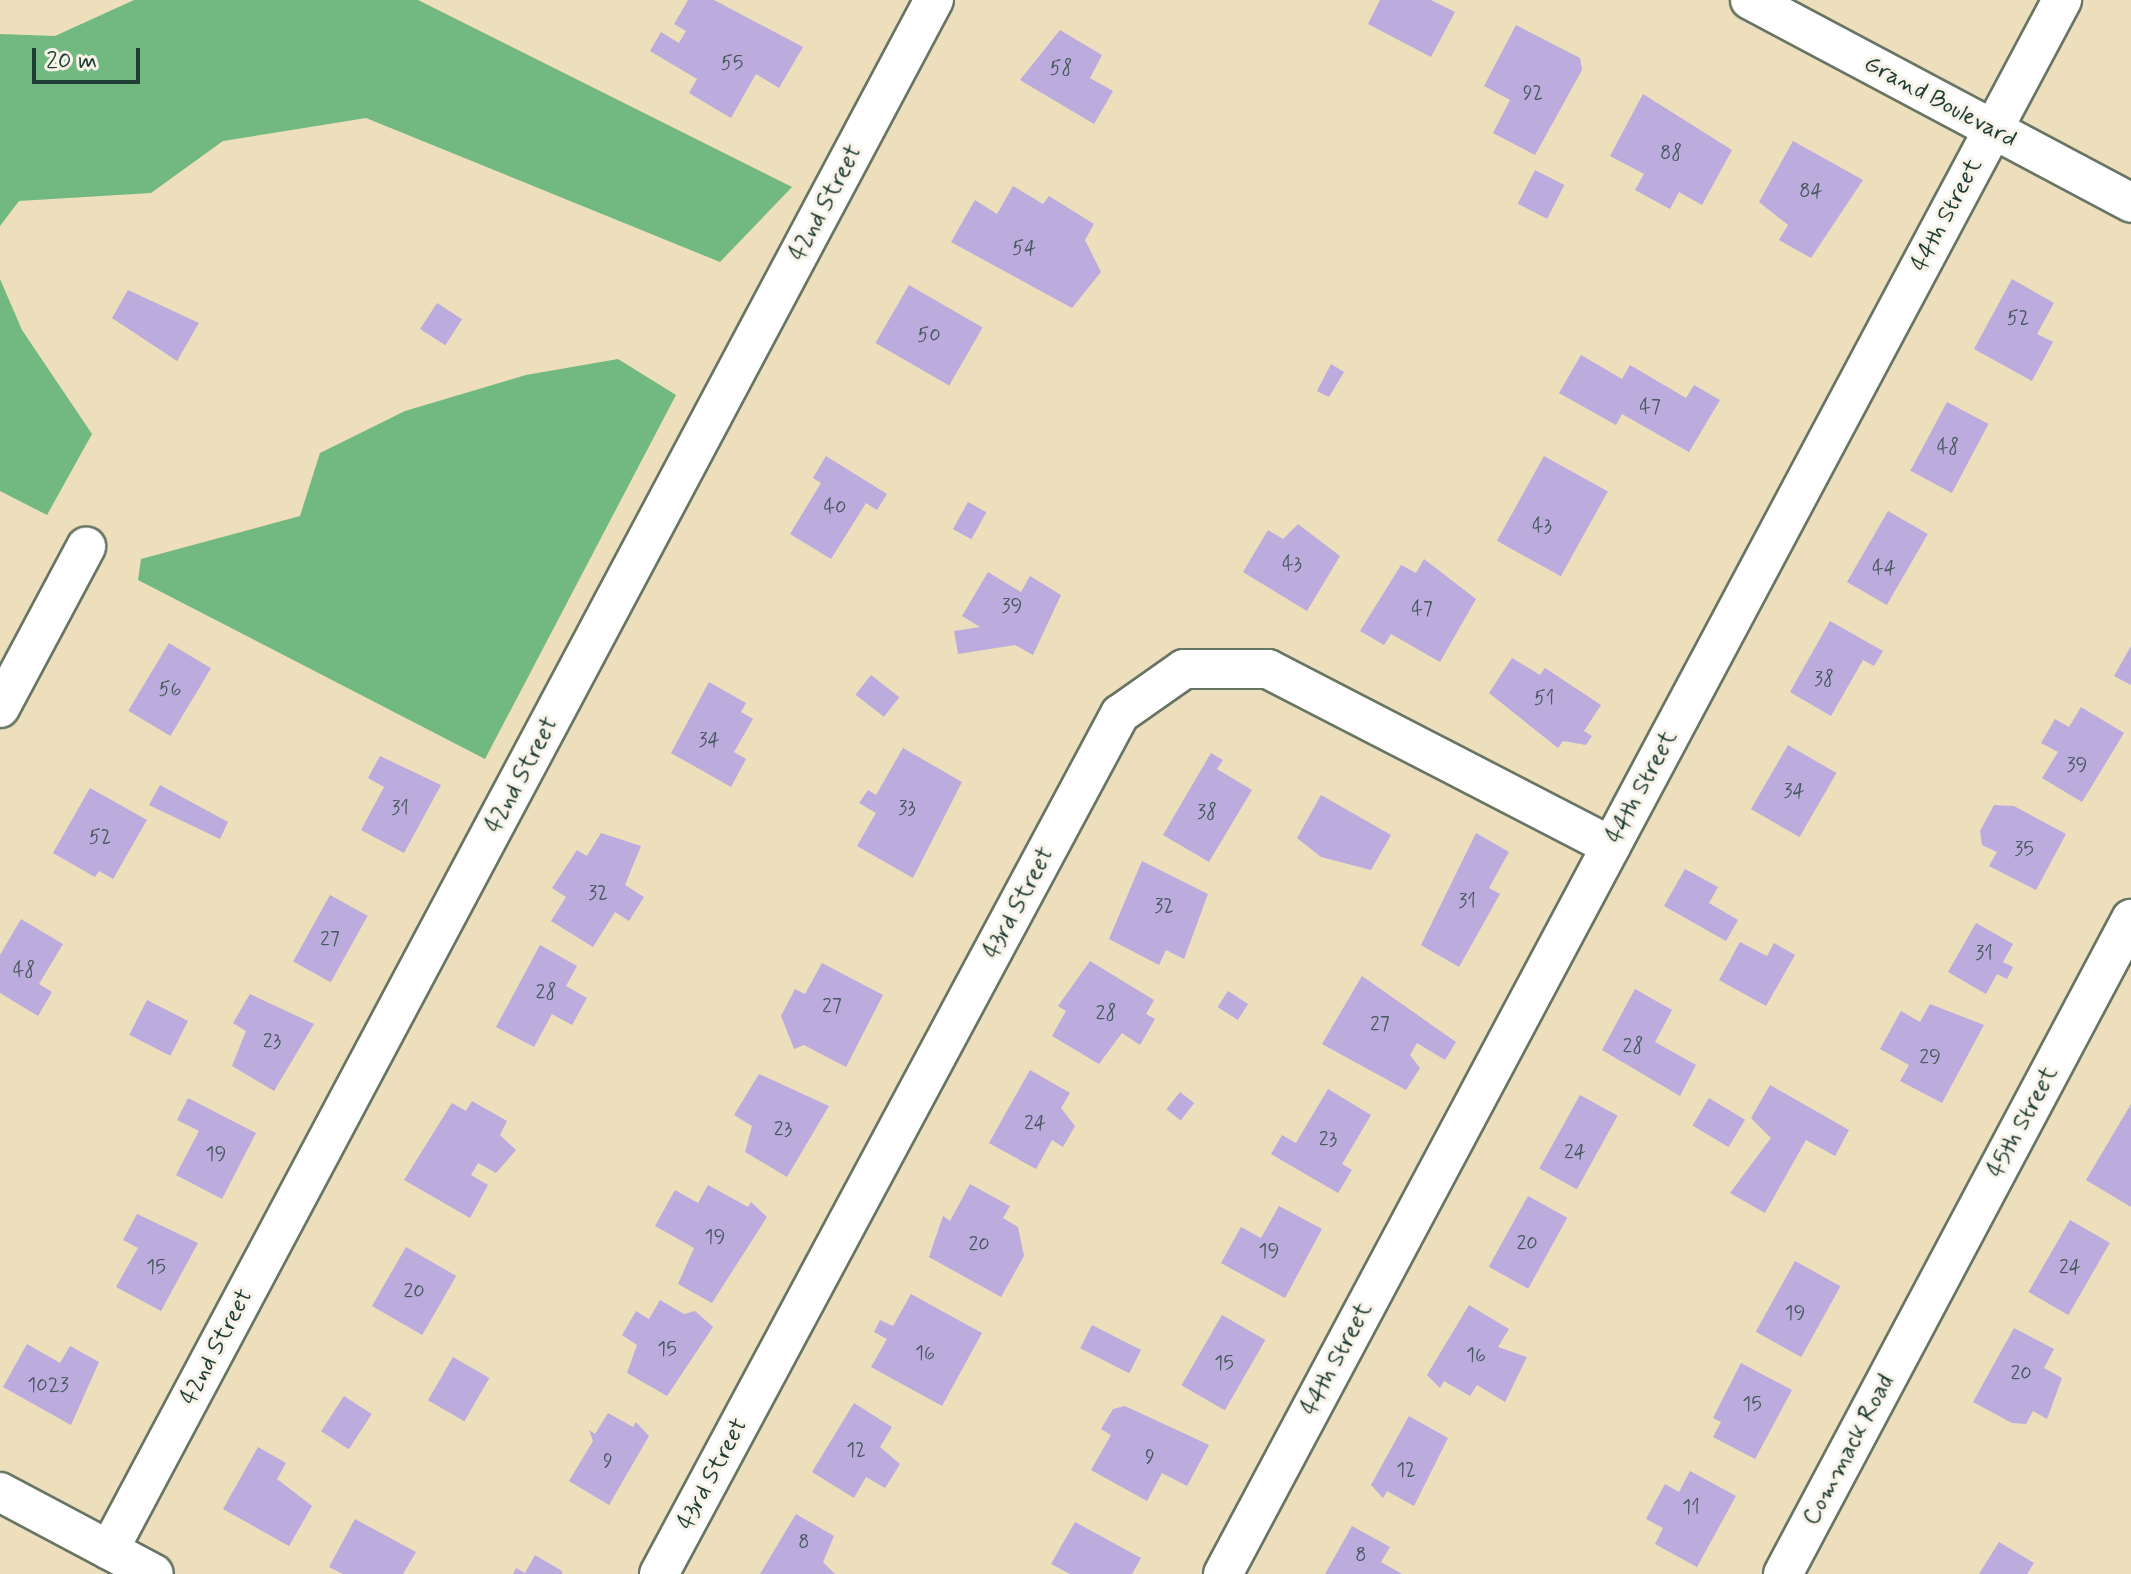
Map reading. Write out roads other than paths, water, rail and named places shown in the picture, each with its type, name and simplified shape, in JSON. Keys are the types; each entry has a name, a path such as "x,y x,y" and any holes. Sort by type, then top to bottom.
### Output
{"street":[{"name":"42nd Street","path":"109,1550 934,0"},
{"name":"Grand Boulevard","path":"1750,0 2131,203"},
{"name":"44th Street","path":"1223,1574 2062,0"},
{"path":"0,708 86,547"},
{"name":"43rd Street","path":"659,1574 1120,714 1184,669 1268,669 1611,846"},
{"name":"45th Street","path":"1915,1326 2131,919"},
{"name":"Commack Road","path":"1783,1574 1915,1326"},
{"path":"0,1492 154,1574"}]}
